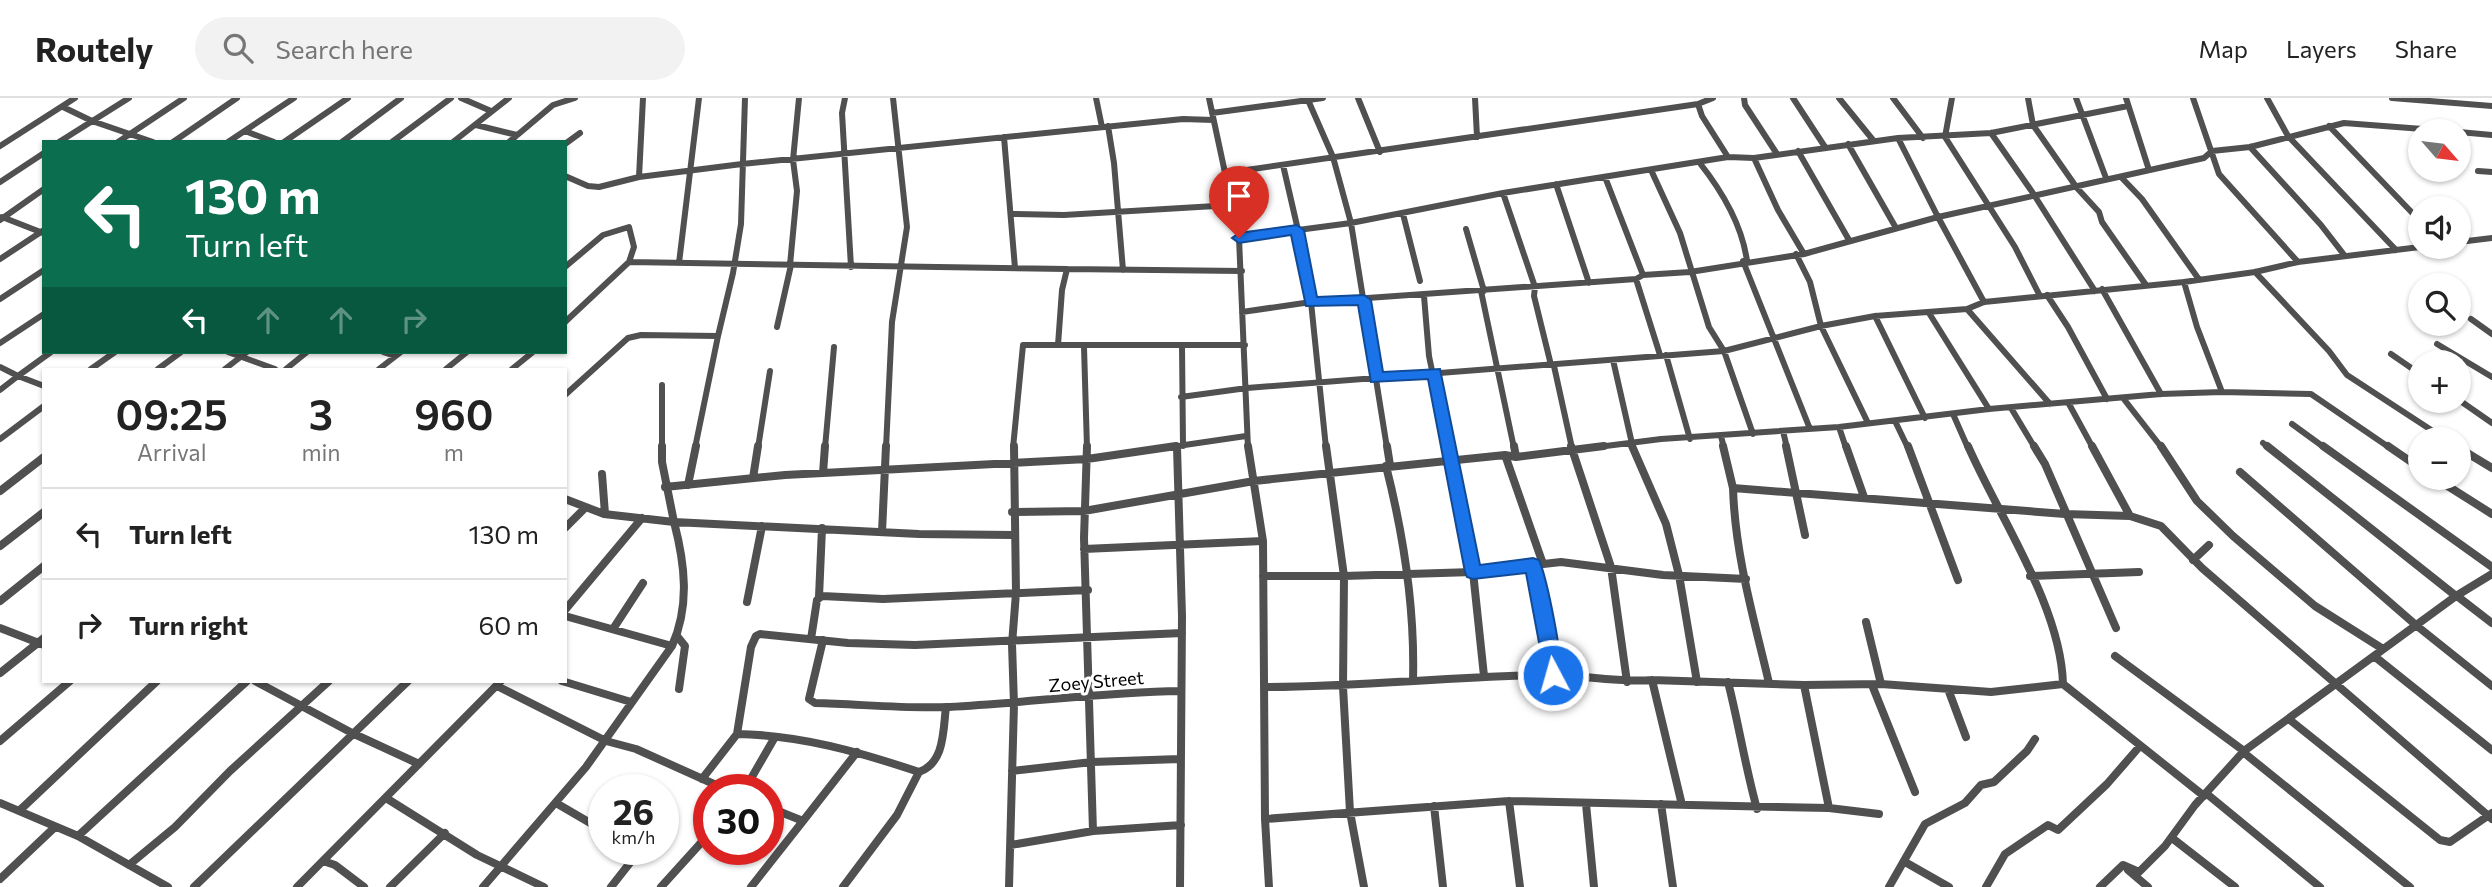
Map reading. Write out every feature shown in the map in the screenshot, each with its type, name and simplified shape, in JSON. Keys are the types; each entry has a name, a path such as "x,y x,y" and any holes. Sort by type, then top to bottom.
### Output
{"street":[{"path":"0,146 75,98"},
{"path":"62,140 129,98"},
{"path":"120,140 184,98"},
{"path":"176,140 237,98"},
{"path":"231,140 294,98"},
{"path":"287,140 348,98"},
{"path":"344,140 401,98"},
{"path":"395,140 451,98"},
{"path":"461,98 491,111"},
{"path":"456,140 509,98"},
{"path":"511,140 559,101 575,98"},
{"path":"639,177 643,98"},
{"path":"679,263 694,119 699,98"},
{"path":"688,485 718,336 737,263 742,208 745,98"},
{"path":"777,327 791,265 797,191 793,160 799,98"},
{"path":"845,98 842,113 851,267"},
{"path":"882,532 892,322 907,227 893,98"},
{"path":"1096,98 1105,127 1118,212 1123,270"},
{"path":"1209,98 1239,238 1247,388 1246,436 1263,541 1265,819 1269,887"},
{"path":"567,177 588,186 599,187 639,177 742,164 1213,117 1323,98"},
{"path":"1358,98 1380,152"},
{"path":"1475,98 1476,138"},
{"path":"1226,173 1698,104 1713,98"},
{"path":"1744,98 1745,105 1777,155"},
{"path":"1793,98 1825,147"},
{"path":"1839,98 1873,140"},
{"path":"1893,98 1923,138"},
{"path":"1952,98 1945,137 2043,295 2068,327 2107,399"},
{"path":"2028,98 2033,125 2077,188 2099,212 2102,222 2146,285"},
{"path":"2077,98 2080,114 2106,178"},
{"path":"2126,98 2149,170"},
{"path":"2193,98 2212,151 2213,163 2219,174 2298,262"},
{"path":"2267,98 2288,136 2396,250"},
{"path":"2392,98 2492,106"},
{"path":"1308,100 1333,157 1350,223 1364,300 1388,466 1402,524 1416,637 1413,680"},
{"path":"1698,104 1702,116 1728,157"},
{"path":"1239,238 1350,223 1503,193 1728,157 1754,158 1873,140 1991,133 2128,106"},
{"path":"63,107 92,121 148,140"},
{"path":"1241,312 1311,302 1590,283 1690,272 1800,254 1938,217 2077,188 2106,178 2204,158 2212,151 2250,147 2344,122 2408,127"},
{"path":"476,125 517,135"},
{"path":"2329,126 2408,208"},
{"path":"246,131 269,140"},
{"path":"567,143 580,133"},
{"path":"1991,133 2123,321 2130,341 2161,394"},
{"path":"2471,133 2492,135"},
{"path":"1004,138 1015,268"},
{"path":"1898,138 1984,302"},
{"path":"1848,144 1896,228"},
{"path":"2250,147 2321,225 2345,256"},
{"path":"1798,151 1849,240"},
{"path":"0,181 42,154"},
{"path":"1754,158 1800,254 1821,326 1868,423"},
{"path":"1699,162 1714,179 1747,250 1745,261 1810,429"},
{"path":"1283,165 1311,302 1343,576 1343,687 1350,812 1364,887"},
{"path":"1651,170 1680,233 1709,327 1724,351 1752,433"},
{"path":"2478,171 2492,172"},
{"path":"1605,177 1690,439"},
{"path":"2121,177 2142,199 2197,278"},
{"path":"1556,184 1590,283"},
{"path":"1,218 42,190"},
{"path":"1503,193 1535,286 1534,296 1572,450 1611,567 1627,682"},
{"path":"1012,214 1118,212 1232,205"},
{"path":"1403,214 1420,281"},
{"path":"1,218 42,232"},
{"path":"567,265 605,234 620,226 629,227 634,247 629,262 567,320"},
{"path":"1466,229 1483,291 1496,370 1516,457"},
{"path":"0,259 42,233"},
{"path":"2471,241 2492,238"},
{"path":"1181,397 1247,388 1724,351 1821,326 1875,317 1967,309 1984,302 2043,295 2184,282 2197,278 2255,272 2298,262 2408,248"},
{"path":"629,262 1242,271"},
{"path":"1058,345 1062,290 1067,269"},
{"path":"0,299 42,271"},
{"path":"2255,272 2329,351 2347,375 2427,427"},
{"path":"2184,282 2197,327 2222,392"},
{"path":"1424,296 1429,356 1473,572 1484,676"},
{"path":"1967,309 2050,404"},
{"path":"1929,313 1989,409"},
{"path":"0,343 42,315"},
{"path":"1875,317 1925,418"},
{"path":"2471,319 2492,334"},
{"path":"567,393 628,338 675,334 718,336"},
{"path":"2437,344 2492,377"},
{"path":"1009,887 1014,704 1012,644 1016,593 1012,463 1023,345 1245,345"},
{"path":"1180,887 1182,346"},
{"path":"823,473 834,347"},
{"path":"1084,347 1087,459 1084,549 1088,590 1086,638 1091,698 1093,831"},
{"path":"0,390 48,354"},
{"path":"92,368 111,354"},
{"path":"159,368 178,354"},
{"path":"226,368 244,354 273,368"},
{"path":"287,368 305,354"},
{"path":"380,368 398,354"},
{"path":"447,368 465,354"},
{"path":"513,368 531,354"},
{"path":"2391,354 2408,366"},
{"path":"1613,360 1630,442 1666,524 1679,575 1697,682"},
{"path":"0,367 42,385"},
{"path":"753,478 770,371"},
{"path":"483,887 606,741 677,636 682,619 683,567 681,543 665,487 660,437 662,385"},
{"path":"1012,512 1084,511 1254,481 1330,471 1505,455 1516,457 1630,442 1839,427 1989,409 2161,394 2311,394 2408,460"},
{"path":"2123,398 2158,442 2197,501 2233,536 2315,606 2383,649"},
{"path":"2069,404 2130,516"},
{"path":"0,439 42,408"},
{"path":"2011,408 2045,464 2116,628"},
{"path":"2471,408 2492,423"},
{"path":"1952,414 2030,576 2060,651 2065,670 2063,684"},
{"path":"1895,421 1914,461 1958,580"},
{"path":"2292,424 2492,567"},
{"path":"1839,427 1864,497"},
{"path":"1783,431 1805,535"},
{"path":"665,487 823,473 1087,459 1246,436"},
{"path":"1721,436 1733,488 1734,519 1769,683"},
{"path":"2263,443 2492,623"},
{"path":"1505,455 1543,564"},
{"path":"2471,455 2492,468"},
{"path":"0,491 42,459"},
{"path":"2240,472 2417,626 2492,686"},
{"path":"603,474 605,514"},
{"path":"1733,488 2065,514 2130,516 2161,526 2193,559 2335,684 2491,816 2450,842 2440,841 2290,720"},
{"path":"2454,490 2492,514"},
{"path":"567,500 584,509 605,514 674,523 1013,535"},
{"path":"567,525 584,509"},
{"path":"0,546 42,514"},
{"path":"567,608 642,519"},
{"path":"747,602 762,526"},
{"path":"811,639 820,597 822,528"},
{"path":"1084,549 1182,547 1263,541"},
{"path":"2193,559 2209,545"},
{"path":"1263,576 1473,572 1561,562 1663,575 1746,579"},
{"path":"1533,565 1553,675"},
{"path":"0,601 42,568"},
{"path":"2030,576 2139,572"},
{"path":"2123,865 2139,872 2172,838 2244,752 2383,649 2492,574"},
{"path":"613,629 643,583"},
{"path":"820,597 883,599 1088,590"},
{"path":"567,617 671,646"},
{"path":"1866,622 1877,685 1916,792"},
{"path":"0,628 42,642"},
{"path":"706,774 737,734 751,647 756,636 760,634 874,644 1012,644 1182,633"},
{"path":"677,636 685,646 679,690"},
{"name":"Zoey Street","path":"823,640 809,699 815,704 946,707 1091,698 1122,692 1180,691"},
{"path":"0,673 42,642"},
{"path":"2115,656 2244,752 2410,887"},
{"path":"2374,656 2492,750"},
{"path":"1265,687 1343,687 1413,680 1553,675 1627,682 1652,680 1877,685 1991,692 2063,684 2320,887"},
{"path":"1652,680 1682,805"},
{"path":"1728,682 1741,731 1743,760 1757,808"},
{"path":"0,741 68,683"},
{"path":"19,811 155,683"},
{"path":"78,836 245,683"},
{"path":"259,683 352,733 419,764"},
{"path":"129,865 174,827 230,771 327,683"},
{"path":"194,887 406,683"},
{"path":"297,887 499,683 606,741 636,750 693,775"},
{"path":"567,683 631,702"},
{"path":"1804,685 1829,808"},
{"path":"1948,689 1966,737"},
{"path":"737,734 829,743 919,772 934,766 946,707"},
{"path":"754,774 775,737"},
{"path":"1889,887 1925,824 1965,803 1980,785 1994,782 2027,751 2035,739"},
{"path":"1986,887 2005,854 2048,825 2058,830 2107,784 2140,747"},
{"path":"751,887 857,752"},
{"path":"1013,771 1092,762 1181,759"},
{"path":"843,887 897,815 919,772"},
{"path":"386,799 501,867 544,887"},
{"path":"1265,819 1509,801 1829,808 1879,814"},
{"path":"1509,801 1520,887"},
{"path":"0,803 78,836 168,887"},
{"path":"555,803 588,822"},
{"path":"1586,804 1594,887"},
{"path":"1661,804 1673,887"},
{"path":"1434,806 1443,887"},
{"path":"784,813 803,821"},
{"path":"1011,845 1093,831 1181,825"},
{"path":"0,879 55,827"},
{"path":"390,887 445,833"},
{"path":"2172,838 2235,887"},
{"path":"661,887 693,852"},
{"path":"323,861 335,866 364,887"},
{"path":"1905,862 1949,887"},
{"path":"611,887 629,865"},
{"path":"2100,887 2123,865"},
{"path":"2123,865 2148,887"}],"route":[{"path":"1239,238 1297,230 1311,302 1364,300 1377,378 1434,373 1473,572 1533,565 1553,675"}]}
